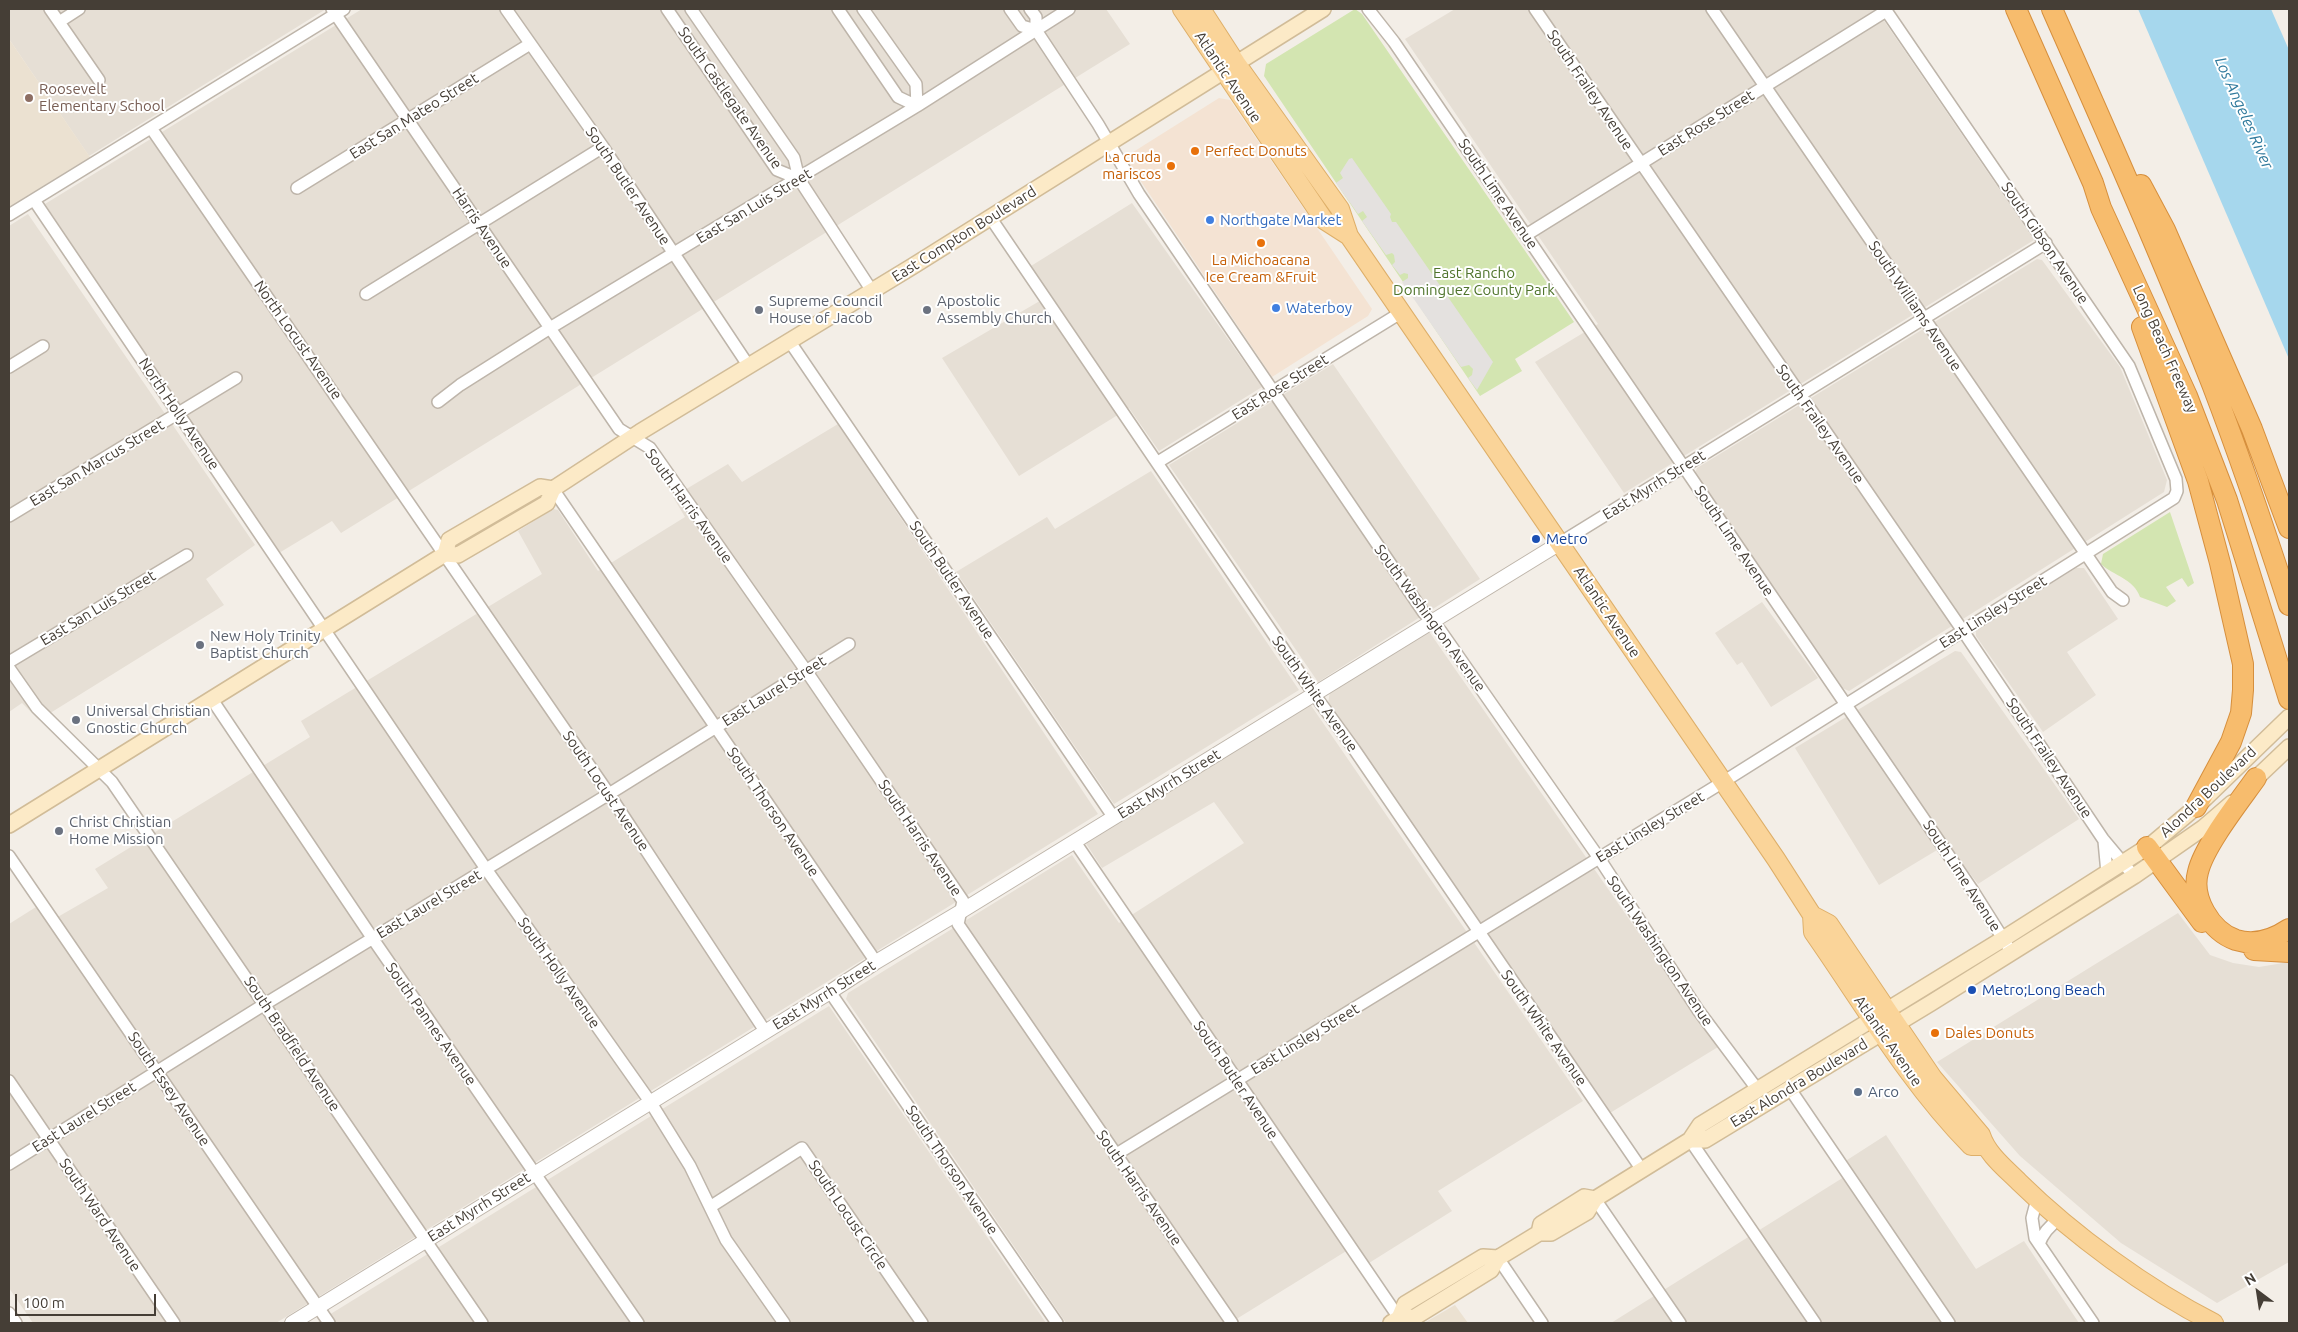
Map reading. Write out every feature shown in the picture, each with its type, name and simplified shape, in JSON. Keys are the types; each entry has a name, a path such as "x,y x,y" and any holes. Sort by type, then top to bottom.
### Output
{"highway":[{"name":"Long Beach Freeway","path":"2016,9 2093,183 2101,208 2187,396 2227,500 2289,699"},
{"name":"Long Beach Freeway","path":"2052,9 2169,279 2212,384 2252,491 2289,605"},
{"path":"2081,74 2166,230 2252,429 2289,528"},
{"path":"2101,208 2111,258 2145,335 2198,480 2220,563 2242,664 2243,690 2241,713 2231,742 2196,807"},
{"path":"2256,778 2202,858 2197,874 2197,890 2201,906 2211,921 2223,933 2236,940 2256,942 2275,938 2289,928"},
{"path":"2152,854 2198,918 2222,942 2236,948 2256,951 2289,952"}],"main road":[{"name":"Atlantic Avenue","path":"1182,9 1230,67"},
{"name":"Atlantic Avenue","path":"1201,9 1230,67 1324,220 1349,236 1723,782 1812,916 1828,924 1933,1078 1981,1135 1985,1146 2037,1199 2079,1236 2148,1283 2214,1323"},
{"name":"East Compton Boulevard","path":"9,825 98,767 445,554 449,540 540,488 553,489 748,365 790,342 1323,9"},
{"name":"Alondra Boulevard","path":"2134,876 2196,807 2275,728 2289,717"},
{"name":"Alondra Boulevard","path":"2123,862 2152,854 2203,828 2229,806 2285,751"},
{"name":"East Alondra Boulevard","path":"1893,1017 2003,939 2123,862"},
{"name":"East Alondra Boulevard","path":"1395,1321 1405,1304 1483,1257 1498,1258 1539,1233 1551,1233 1587,1212 1595,1199 1690,1140 1700,1125 1757,1089 2012,952 2134,876"},
{"name":"Atlantic Avenue","path":"1812,916 1813,932 1916,1081 1950,1125 1971,1146 1985,1146"},
{"name":"East Alondra Boulevard","path":"1690,1140 1705,1140 1790,1089 1877,1026"}],"street":[{"path":"50,9 99,80"},
{"path":"59,22 79,9"},
{"name":"South Butler Avenue","path":"506,9 603,148 748,365"},
{"name":"South Castlegate Avenue","path":"667,9 777,170 799,179"},
{"name":"South Castlegate Avenue","path":"691,9 794,158 799,179 872,291"},
{"path":"838,9 898,97 917,106 916,84 863,9"},
{"path":"1010,9 1022,26 1036,30 1036,17 1030,9"},
{"name":"East San Luis Street","path":"438,402 460,385 550,328 799,179 1069,9"},
{"name":"South Lime Avenue","path":"1368,9 1394,42 1526,235 1973,891 2012,952"},
{"name":"South Frailey Avenue","path":"1535,9 1963,631 2103,839 2134,876"},
{"name":"South Williams Avenue","path":"1712,9 2085,554 2112,592 2123,600"},
{"path":"9,216 337,10"},
{"name":"Harris Avenue","path":"337,10 408,119 619,429 633,438"},
{"name":"East Rose Street","path":"1526,235 1886,10"},
{"name":"South Gibson Avenue","path":"1886,10 2129,366 2176,478 2177,491"},
{"name":"South Washington Avenue","path":"1036,30 1139,194 1424,613 1445,638 1599,858 1698,1010 1757,1089"},
{"name":"East San Mateo Street","path":"297,188 530,44"},
{"name":"North Locust Avenue","path":"151,128 445,554"},
{"path":"366,294 603,148"},
{"name":"North Holly Avenue","path":"34,200 324,628"},
{"name":"South White Avenue","path":"990,217 1314,694 1358,754 1478,933 1642,1170"},
{"name":"East Myrrh Street","path":"292,1323 534,1172 1075,842 2046,243"},
{"name":"East Rose Street","path":"1158,462 1402,312"},
{"name":"South Butler Avenue","path":"790,342 1114,818"},
{"path":"9,367 43,346"},
{"name":"East San Marcus Street","path":"9,516 236,378"},
{"name":"South Harris Avenue","path":"633,438 650,448 807,672 963,902 958,924 1232,1323"},
{"name":"South Thorson Avenue","path":"553,489 876,962"},
{"name":"East Linsley Street","path":"1115,1154 1723,782 2169,502 2174,498 2177,491"},
{"name":"South Locust Avenue","path":"445,554 609,794 766,1031"},
{"name":"East San Luis Street","path":"9,662 186,555"},
{"name":"South Holly Avenue","path":"324,628 486,869 651,1102 690,1166 726,1240 784,1323"},
{"name":"East Laurel Street","path":"9,1164 264,1004 609,794 849,644"},
{"name":"South Bradfield Avenue","path":"9,668 37,708 112,782 138,818 482,1323"},
{"name":"South Pannes Avenue","path":"211,698 372,939 638,1323"},
{"name":"South Frailey Avenue","path":"2103,839 2107,873"},
{"name":"South Butler Avenue","path":"1075,842 1395,1321"},
{"name":"South Essey Avenue","path":"9,856 329,1323"},
{"name":"South Thorson Avenue","path":"830,992 1058,1323"},
{"name":"South Ward Avenue","path":"9,1081 174,1323"},
{"path":"1790,1089 1949,1323"},
{"path":"1690,1140 1815,1323"},
{"name":"South Locust Circle","path":"710,1207 802,1148 922,1323"},
{"path":"1595,1199 1680,1323"},
{"path":"2037,1199 2032,1218 2035,1238 2093,1323"},
{"path":"2039,1244 2050,1225 2059,1219"},
{"path":"1498,1258 1542,1323"},
{"path":"9,1312 16,1323"}],"shaded area":[{"path":"9,9 326,9 89,156 9,39"},
{"path":"362,9 1106,9 1130,44 341,533 332,521 279,553 45,204"},
{"path":"1455,9 1876,9 2034,240 1624,493 1535,362 1598,324 1405,39"},
{"name":"Roosevelt Elementary School","path":"9,39 94,163 9,215"},
{"path":"1219,98 1230,100 1372,309 1368,316 1272,377 1128,162 1130,154"},
{"path":"1352,158 1391,214 1392,222 1396,222 1493,362 1477,390 1468,378 1472,375 1473,369 1469,365 1461,367 1402,282 1408,278 1408,274 1400,275 1392,265 1395,262 1394,255 1392,253 1386,255 1362,221 1367,217 1363,211 1358,214 1336,183 1343,178 1340,173 1349,159"},
{"path":"1132,203 1262,387 1159,451 1129,408 1019,476 942,358 1050,295 1031,266"},
{"path":"28,214 255,545 206,579 224,605 39,720 22,703 9,712 9,226"},
{"path":"2037,259 2042,260 2120,367 2167,480 2164,492 1849,691 1842,688 1695,473 1697,468"},
{"path":"1333,364 1480,579 1318,682 1169,465"},
{"path":"838,424 1098,814 276,1323 33,1323 9,1288 9,924 36,907 49,922 108,888 95,869 310,737 301,721 542,574 518,531 553,509 558,510 598,571 685,517 673,497 728,464 742,482"},
{"path":"1151,471 1299,690 1114,804 956,572 1047,517 1055,529"},
{"path":"2076,568 2084,568 2118,619 2067,652 2096,695 2043,732 1976,636 1976,631"},
{"path":"1762,602 1818,678 1771,707 1742,662 1737,665 1715,633"},
{"path":"1426,633 1430,633 1718,1047 1610,1113 1328,705 1330,690"},
{"path":"1955,651 1961,652 2079,819 1978,884 1947,844 1879,885 1795,748"},
{"path":"1310,704 1583,1101 1438,1191 1452,1211 1369,1263 1356,1245 1230,1323 1066,1323 846,999 848,993 1072,855 1119,923 1244,843 1214,802 1102,868 1085,842"},
{"path":"2178,913 2210,955 2233,963 2259,967 2289,962 2289,1262 2217,1303 2121,1243 2020,1156 1937,1062"},
{"path":"829,1006 1046,1323 316,1323"},
{"path":"1886,1135 1976,1269 2024,1241 2079,1323 1611,1323 1852,1172 1844,1162"},
{"path":"1455,1305 1468,1323 1424,1323"}],"green space":[{"name":"East Rancho Dominguez County Park","path":"1355,9 1362,14 1574,322 1515,359 1522,371 1480,396 1264,76 1266,64"},
{"path":"2170,512 2194,583 2188,587 2182,578 2166,587 2176,601 2167,607 2140,597 2133,586 2101,564 2103,554"}],"water":[{"name":"Los Angeles River","path":"2138,9 2271,9 2289,50 2289,359"}],"place":[{"name":"Roosevelt Elementary School","path":"29,98"},
{"name":"Perfect Donuts","path":"1195,151"},
{"name":"La cruda mariscos","path":"1171,166"},
{"name":"Northgate Market","path":"1210,220"},
{"name":"La Michoacana Ice Cream &Fruit","path":"1261,243"},
{"name":"Waterboy","path":"1276,308"},
{"name":"Supreme Council House of Jacob","path":"759,310"},
{"name":"Apostolic Assembly Church","path":"927,310"},
{"name":"Metro","path":"1536,539"},
{"name":"New Holy Trinity Baptist Church","path":"200,645"},
{"name":"Universal Christian Gnostic Church","path":"76,720"},
{"name":"Christ Christian Home Mission","path":"59,831"},
{"name":"Metro;Long Beach","path":"1972,990"},
{"name":"Dales Donuts","path":"1935,1033"},
{"name":"Arco","path":"1858,1092"}]}
